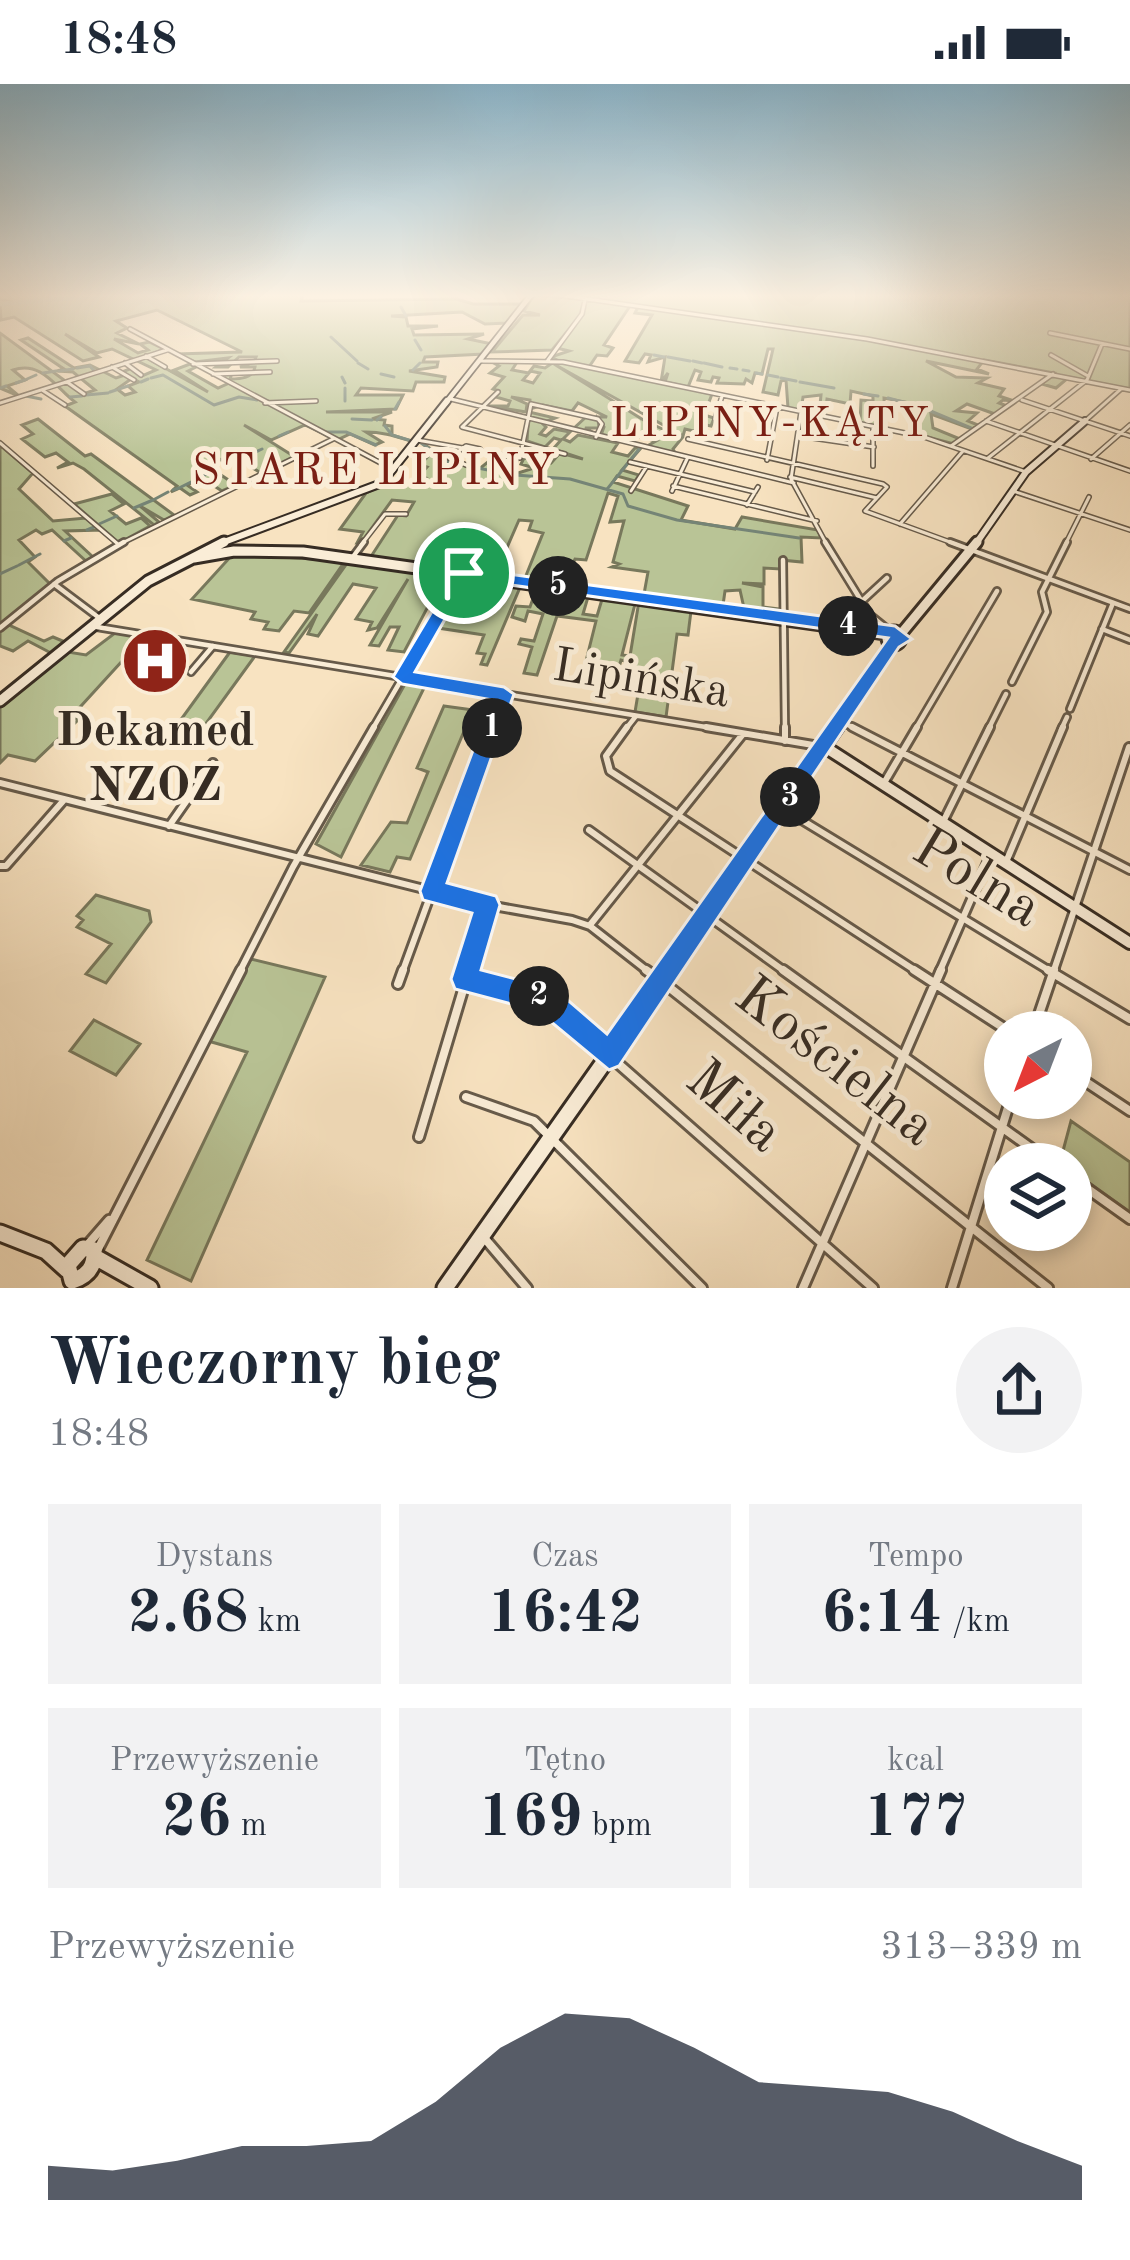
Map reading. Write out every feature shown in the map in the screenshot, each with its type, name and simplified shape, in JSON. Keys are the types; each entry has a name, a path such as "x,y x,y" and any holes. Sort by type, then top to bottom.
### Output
{"street":[{"path":"0,403 163,351"},
{"path":"169,351 394,470"},
{"path":"0,701 135,588 194,558 376,487 489,351"},
{"path":"548,361 555,351"},
{"path":"932,351 1088,378 1130,390"},
{"path":"988,458 1088,378 1099,351"},
{"path":"1051,355 1088,378"},
{"path":"146,356 165,367"},
{"path":"193,364 277,361"},
{"path":"481,361 548,361 777,407 934,440 1026,472"},
{"path":"125,363 141,375"},
{"path":"112,367 134,380"},
{"path":"213,374 270,372"},
{"path":"951,446 1053,374"},
{"path":"67,382 84,394"},
{"path":"445,1288 825,747 892,636 972,550 1026,472 1122,388"},
{"path":"42,389 64,405"},
{"path":"498,392 461,426 566,454"},
{"path":"715,419 722,396"},
{"path":"452,398 687,460 877,498"},
{"path":"1020,399 1130,436"},
{"path":"265,404 316,401"},
{"path":"418,440 520,458 533,404 598,419 602,424 596,437"},
{"path":"767,460 777,407"},
{"path":"801,412 792,480 860,602 892,636"},
{"path":"986,422 1130,471"},
{"path":"1091,459 1130,425"},
{"path":"873,427 873,466"},
{"path":"799,436 874,447"},
{"path":"0,628 54,584 118,545 332,440"},
{"path":"688,440 883,484 887,487 865,511 1130,609"},
{"path":"0,443 118,545"},
{"path":"457,450 449,460 476,469"},
{"path":"900,524 963,450"},
{"path":"687,460 672,489 817,521"},
{"path":"630,462 756,490 747,506"},
{"path":"631,491 647,466"},
{"path":"1013,491 1130,530"},
{"path":"1012,682 1047,612 1042,592 1089,497"},
{"path":"352,558 385,514 406,514"},
{"path":"225,547 352,558 784,616 892,636"},
{"path":"783,560 785,741"},
{"path":"74,1280 113,1216 298,858 464,573"},
{"path":"860,602 887,578"},
{"path":"54,584 98,617"},
{"path":"884,783 997,591"},
{"path":"1006,862 1114,603"},
{"name":"Lipińska","path":"88,625 825,747 1130,943"},
{"path":"1102,629 1130,640"},
{"path":"190,672 213,646"},
{"path":"398,984 504,694"},
{"path":"943,822 1006,694"},
{"path":"636,716 608,753 606,765 984,1015"},
{"path":"842,722 1130,870"},
{"path":"590,926 743,734"},
{"path":"1040,1011 1129,747"},
{"path":"169,826 213,763"},
{"name":"Kościelna","path":"0,783 488,905 590,926 1048,1288"},
{"path":"0,866 6,866 64,800"},
{"name":"Polna","path":"782,808 1130,1019"},
{"path":"589,830 1023,1143"},
{"path":"803,1288 991,853"},
{"path":"419,1137 488,905"},
{"name":"Miła","path":"465,979 545,999 873,1288"},
{"path":"1092,1086 1130,1111"},
{"path":"466,1097 523,1114 702,1288"},
{"path":"952,1288 1004,1119"},
{"path":"1092,1192 1130,1219"},
{"path":"0,1233 46,1251 88,1253 115,1273 150,1288"},
{"path":"482,1236 527,1288"},
{"path":"46,1251 74,1280"},
{"path":"74,1280 115,1273"}],"green space":[{"path":"0,351 25,351 83,394 95,390 73,372 57,371 64,369 38,351 48,351 74,368 90,365 116,378 125,375 131,379 117,389 125,395 135,392 128,386 139,382 122,372 132,368 142,376 156,370 117,351 159,351 145,357 208,392 174,370 190,364 196,367 188,371 218,388 229,383 217,376 232,373 230,379 238,379 252,374 255,367 240,367 256,357 239,357 228,367 216,367 228,358 195,362 176,354 486,351 425,357 423,362 438,362 437,367 409,371 445,377 444,382 416,382 413,391 361,388 356,395 403,395 396,409 326,412 392,412 372,419 385,420 384,425 392,426 392,435 414,442 366,432 382,442 375,445 350,434 337,440 305,425 271,440 244,425 295,457 261,473 230,454 226,457 233,461 227,464 218,458 206,465 236,485 222,491 202,478 187,485 197,492 190,495 180,488 171,492 177,486 65,406 75,402 41,372 13,370 25,380 7,386 19,396 0,388"},
{"path":"68,351 90,351 99,357 83,361"},
{"path":"568,351 611,351 607,356 597,355 589,367 712,394 704,415 714,418 711,426 701,424 698,432 685,429 683,436 554,364 645,421 682,438 673,449 676,455 647,446 656,441 622,433 615,440 601,435 604,427 598,419 599,428 585,428 596,434 572,430 586,417 607,417 578,403 572,411 543,405 530,409 530,400 511,397 527,404 526,412 489,406 508,406 510,401 496,397 499,391 493,389 504,377 490,373 499,366 492,362 517,362 512,370 529,373 523,380 533,383 540,373 530,371 557,360 551,357"},
{"path":"631,351 767,351 762,374 755,373 752,383 746,379 744,384 717,383 719,378 713,377 711,382 698,380 701,372 695,370 688,387 665,382 668,373 661,382 665,357 648,362 651,355 645,354 639,363 625,361"},
{"path":"772,351 1130,351 1130,389 1069,377 1056,388 1042,384 1054,373 984,360 977,369 989,374 926,361 956,377 987,378 978,383 1004,389 999,396 1014,401 1003,400 999,403 1007,406 995,414 967,404 956,411 977,413 968,421 978,425 972,429 931,414 933,428 960,439 954,444 916,434 914,415 906,414 905,402 884,398 885,428 860,423 861,400 873,401 873,396 851,391 850,404 827,399 825,416 819,415 821,395 803,397 801,411 788,408 786,380 781,381 778,395 763,392"},
{"path":"529,412 555,418 542,423 546,427 540,434 546,436 554,429 570,432 563,439 570,442 578,435 618,443 612,452 628,456 641,448 622,470 639,475 635,481 617,476 613,482 688,506 681,520 735,529 742,517 818,530 821,538 801,537 802,562 780,560 780,569 764,568 764,584 742,583 763,587 763,607 779,609 744,608 740,590 725,591 723,605 644,594 648,572 612,567 619,564 613,562 624,521 610,522 618,496 608,493 586,560 575,559 563,584 525,578 543,533 529,530 532,521 519,520 495,575 370,558 398,515 406,516 414,502 392,500 361,543 357,543 363,532 340,529 366,493 386,484 422,483 426,478 419,476 427,467 420,465 432,452 421,442 446,460 478,470 508,456 517,460 515,474 534,468 521,464 524,458 551,463 560,453 583,459 553,449 561,440 554,438 545,447 527,441"},
{"path":"38,419 174,515 164,520 140,506 159,522 154,525 84,469 73,463 57,468 68,462 56,453 45,457 22,439 33,434 22,425"},
{"path":"0,445 33,473 19,489 53,521 86,518 100,530 65,531 94,558 87,562 52,530 42,534 36,530 19,540 35,557 28,562 51,585 7,624 44,641 53,637 65,642 51,653 28,641 13,651 0,646"},
{"path":"112,494 124,504 110,511 126,524 141,518 150,526 119,543 74,504"},
{"path":"233,554 345,561 309,613 294,611 279,631 264,629 268,622 251,619 255,612 192,599"},
{"path":"348,562 455,577 446,596 434,595 404,652 388,650 399,627 390,627 379,646 370,645 408,579 377,628 368,630 372,622 356,619 376,588 353,584 318,636 308,634 317,614 289,653 284,652"},
{"path":"465,581 521,585 487,665 481,664 485,654 477,653 484,635 438,628"},
{"path":"536,590 588,597 583,614 597,616 603,596 636,600 622,655 630,656 639,601 691,611 688,635 677,634 666,717 635,712 639,688 625,686 629,662 621,660 617,675 584,669 596,621 557,616 537,675 524,673 532,647 519,644 521,639 534,641 543,614 528,611 525,621 512,617 516,606 530,607"},
{"path":"115,633 144,637 71,717 78,720 35,761 8,755 0,763 0,708 62,651 86,655"},
{"path":"230,652 255,656 199,733 204,735 198,742 169,736"},
{"path":"405,684 426,684 341,857 316,844"},
{"path":"444,706 473,710 410,859 397,857 390,872 361,865 391,822 407,823 428,772 417,768"},
{"path":"96,895 149,911 151,922 106,983 86,974 111,944 77,927 83,920 77,916"},
{"path":"251,959 325,977 191,1281 147,1260 247,1052 208,1041"},
{"path":"94,1020 140,1044 116,1075 70,1051"},
{"path":"1071,1121 1130,1162 1130,1212 1092,1185 1092,1143 1065,1143"}],"waterway":[{"path":"346,351 357,361"},
{"path":"654,355 664,357"},
{"path":"668,357 690,361"},
{"path":"693,361 702,363"},
{"path":"358,363 368,369"},
{"path":"413,370 420,363"},
{"path":"704,363 722,367"},
{"path":"77,368 90,366 95,372"},
{"path":"730,368 737,369"},
{"path":"59,371 73,369"},
{"path":"743,370 749,371"},
{"path":"43,373 56,371"},
{"path":"756,373 762,374"},
{"path":"381,374 394,377"},
{"path":"27,379 36,375"},
{"path":"151,378 163,375 214,405 239,397 257,400"},
{"path":"768,375 778,377"},
{"path":"342,377 345,383"},
{"path":"781,378 796,381"},
{"path":"141,382 148,379"},
{"path":"16,383 25,380"},
{"path":"800,382 834,388"},
{"path":"0,388 6,386"},
{"path":"119,389 128,386"},
{"path":"345,388 345,401"},
{"path":"110,392 116,390"},
{"path":"86,395 108,393"},
{"path":"864,394 878,396"},
{"path":"26,396 41,399"},
{"path":"70,397 82,396"},
{"path":"888,398 918,406"},
{"path":"395,409 399,402"},
{"path":"921,407 971,428"},
{"path":"377,420 381,417"},
{"path":"352,419 372,420"},
{"path":"385,426 392,435 412,441"},
{"path":"279,436 288,432"},
{"path":"326,432 346,432 376,445"},
{"path":"421,443 448,462 512,475"},
{"path":"608,488 640,448"},
{"path":"245,457 262,449"},
{"path":"346,463 357,455"},
{"path":"194,481 212,471"},
{"path":"515,475 570,479 623,494 628,506 677,520 799,538"},
{"path":"181,487 191,482"},
{"path":"173,490 179,488"},
{"path":"155,499 168,492"},
{"path":"134,508 153,500"},
{"path":"99,524 117,516"},
{"path":"87,530 94,527"},
{"path":"64,541 71,538"},
{"path":"19,565 40,554"},
{"path":"0,574 17,566"}],"place":[{"name":"Dekamed NZOZ","path":"155,661"}],"district":[{"name":"LIPINY-KĄTY","path":"771,425"},
{"name":"STARE LIPINY","path":"375,472"}],"route":[{"path":"464,573 842,624 895,632 903,639 893,643 609,1056 545,999 465,979 488,905 432,891 504,694 402,677 464,573"}]}
